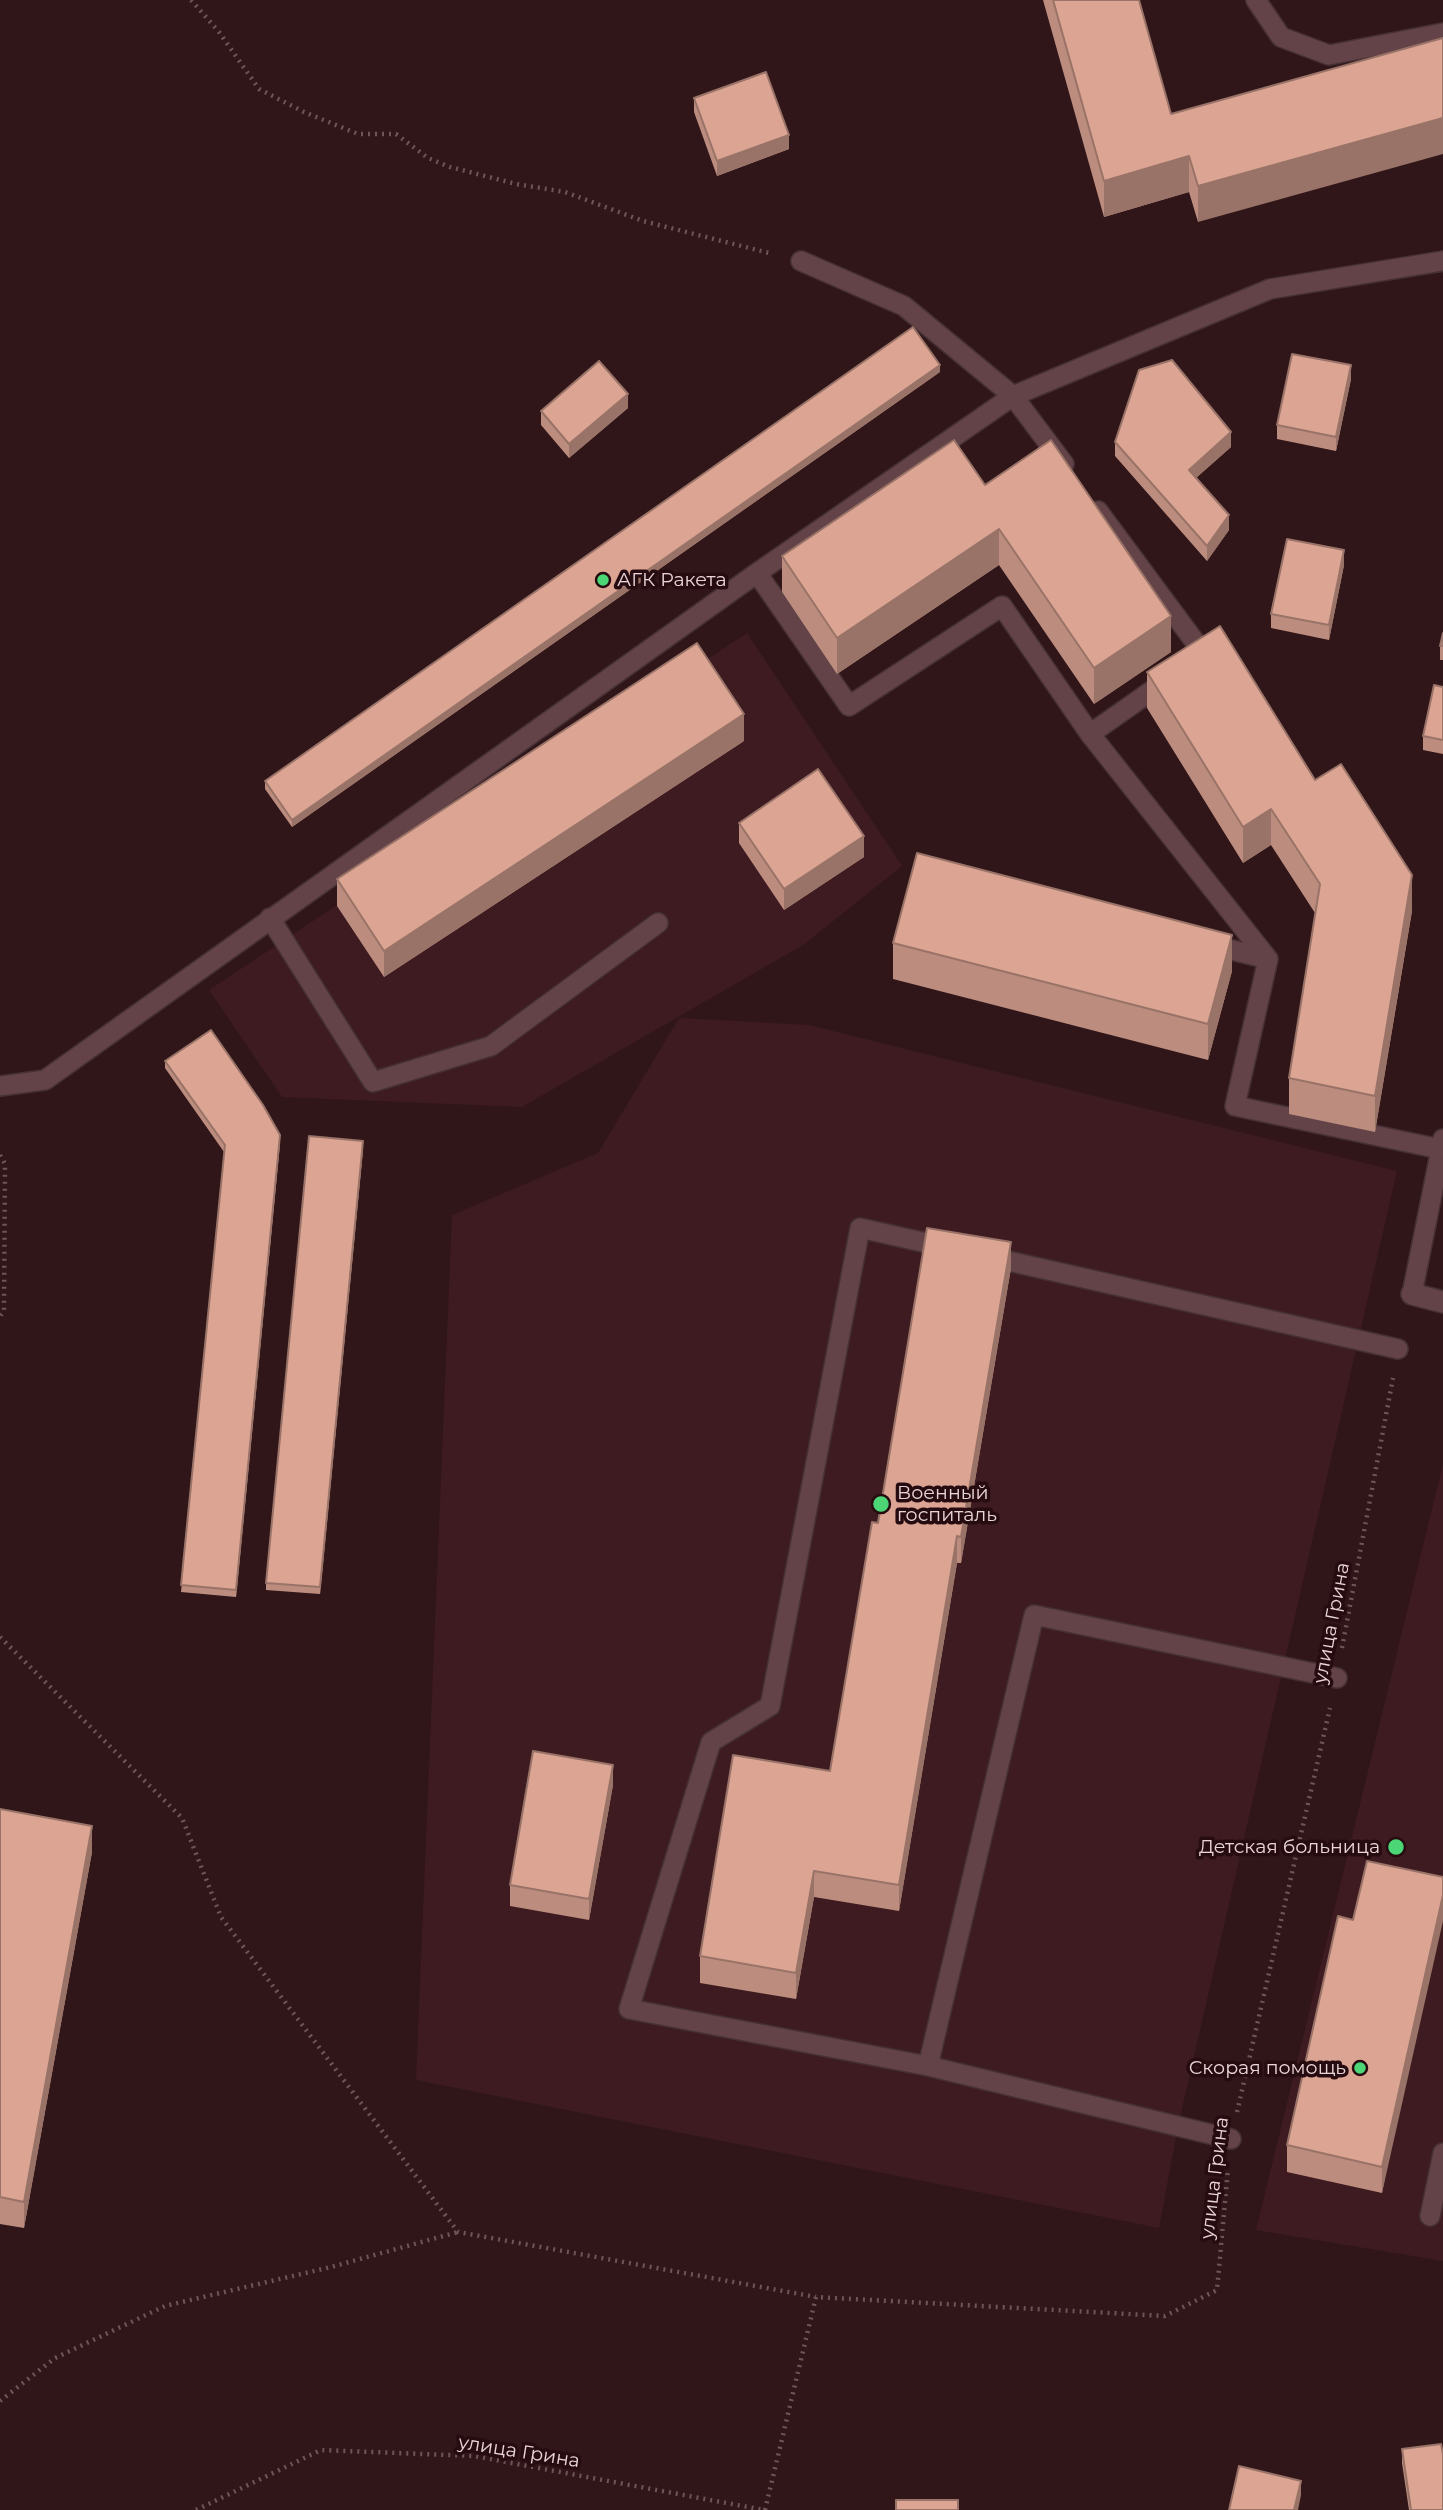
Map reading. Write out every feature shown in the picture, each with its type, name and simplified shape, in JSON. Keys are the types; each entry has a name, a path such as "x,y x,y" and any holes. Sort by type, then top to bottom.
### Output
{"street":[{"path":"1412,1294 1443,1302"}],"lane":[{"path":"1256,0 1281,37 1329,55 1443,33"},
{"path":"801,261 904,306 1013,396 1072,475"},
{"path":"0,1086 45,1080 757,573 1013,396 1270,289 1443,261"},
{"path":"1088,497 1204,654 1090,734"},
{"path":"757,573 849,706 1002,606 1090,734 1268,959"},
{"path":"270,918 373,1082 491,1046 658,923"},
{"path":"1190,939 1268,959"},
{"path":"1268,959 1235,1106 1442,1144 1412,1294"},
{"path":"1231,2139 928,2066 629,2008 711,1742 770,1706 860,1228 1398,1349"},
{"path":"928,2066 1034,1615 1337,1678"},
{"path":"1430,2216 1443,2153"}],"path":[{"path":"191,0 219,32 258,89 304,112 358,134 396,134 428,158 450,167 516,184 565,192 643,221 801,261"},
{"path":"0,1155 5,1164 4,1311 0,1316"},
{"name":"улица Грина","path":"196,2510 321,2450 474,2456 765,2510 816,2297 1165,2316 1217,2290 1231,2139 1337,1678 1398,1349"},
{"path":"0,1637 182,1818 221,1917 458,2232"},
{"path":"0,2400 55,2358 165,2306 331,2267 458,2232 816,2297"}],"shaded area":[{"path":"747,633 902,866 803,945 522,1107 282,1097 209,990"},
{"name":"Военный госпиталь","path":"679,1018 809,1025 1397,1171 1178,2126 1159,2228 416,2080 452,1215 598,1153"},
{"name":"Детская больница","path":"1443,1464 1443,2261 1256,2230"}],"building":[{"path":"1053,0 1139,0 1171,114 1443,38 1443,118 1198,186 1189,156 1104,181"},
{"path":"766,72 789,135 717,161 694,98"},
{"name":"АГК Ракета","path":"913,327 940,365 292,820 265,781"},
{"path":"1292,354 1351,365 1336,437 1277,425"},
{"path":"1172,360 1231,432 1189,470 1229,515 1207,546 1115,442 1139,370"},
{"path":"599,361 628,394 569,444 541,411"},
{"path":"954,440 985,485 1051,440 1171,616 1094,668 999,529 837,638 782,556"},
{"path":"1287,539 1344,550 1329,625 1271,614"},
{"path":"1220,626 1315,780 1341,764 1412,875 1375,1096 1289,1078 1320,884 1271,809 1243,827 1147,672"},
{"path":"697,643 744,714 384,951 337,879"},
{"path":"1434,685 1443,687 1443,740 1423,736"},
{"path":"818,769 864,836 784,889 739,823"},
{"path":"917,853 1232,935 1208,1024 893,943"},
{"path":"211,1030 263,1105 280,1135 236,1590 181,1585 225,1145 165,1061"},
{"path":"309,1136 363,1141 320,1587 266,1583"},
{"path":"927,1228 1011,1242 961,1537 957,1536 899,1885 814,1871 796,1973 700,1956 733,1755 830,1771 872,1522 878,1523"},
{"path":"533,1751 613,1765 589,1899 510,1885"},
{"path":"0,1809 92,1826 24,2202 0,2197"},
{"name":"Скорая помощь","path":"1367,1861 1443,1877 1443,1895 1382,2167 1287,2145 1338,1916 1353,1920"},
{"path":"1441,2444 1443,2510 1411,2510 1402,2449"},
{"path":"1239,2466 1301,2481 1294,2510 1229,2510"},
{"path":"896,2500 958,2500 958,2510 896,2510"}],"place":[{"name":"АГК Ракета","path":"603,580"},
{"name":"Военный госпиталь","path":"881,1504"},
{"name":"Детская больница","path":"1396,1847"},
{"name":"Скорая помощь","path":"1360,2068"}]}
